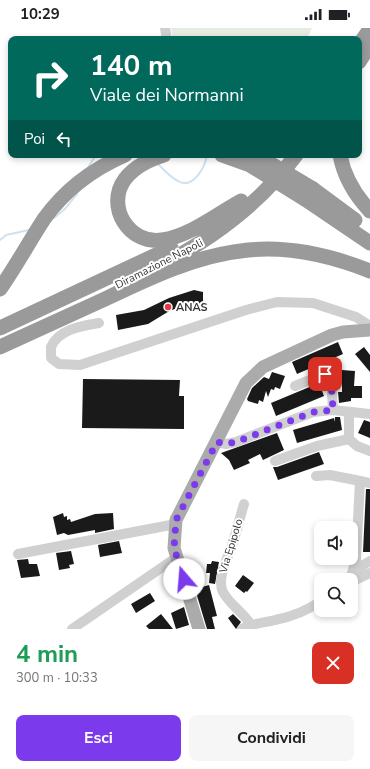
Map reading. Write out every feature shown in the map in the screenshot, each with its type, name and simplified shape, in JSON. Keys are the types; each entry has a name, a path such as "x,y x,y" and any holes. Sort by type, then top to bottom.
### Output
{"highway":[{"path":"362,55 370,29"},
{"path":"0,289 45,218 64,196 97,170 119,158"},
{"path":"157,158 140,165 130,174 125,179 118,196 119,212 127,228 137,235 149,240 163,240 176,237 241,200"},
{"path":"230,158 250,165 309,194 370,232"},
{"path":"260,158 309,194 370,243"},
{"name":"Diramazione Napoli","path":"0,328 169,249 212,224 241,200 281,158"},
{"name":"Diramazione Napoli","path":"0,340 149,271 205,240 257,198 293,158"},
{"path":"341,158 349,182 356,196 370,211"},
{"path":"0,347 144,281 173,269 221,254 250,250 282,250 349,262 370,271"}],"main road":[{"path":"199,629 177,557 174,541 176,522 246,383 256,371 332,335 343,332 370,330"}],"street":[{"path":"99,323 79,327 58,337 51,347 51,358 59,364 80,365 246,310 277,302 313,303 356,317 370,326"},
{"path":"295,386 325,374 331,379 333,410"},
{"path":"217,442 226,444 236,442 313,412 333,410 370,414"},
{"path":"349,412 349,439 357,446 370,451"},
{"path":"274,461 317,446 349,439"},
{"path":"316,476 330,475 370,483"},
{"path":"352,573 356,558 360,481"},
{"name":"Via Epipolo","path":"244,504 221,584 223,593 245,616 246,627"},
{"path":"58,541 176,522"},
{"path":"18,554 176,522"},
{"path":"72,629 177,557"},
{"path":"356,573 370,561"},
{"path":"358,576 370,573"},
{"path":"246,627 288,617 314,606"}],"shaded area":[{"path":"171,28 312,28 308,36 172,36"}],"building":[{"name":"ANAS","path":"194,290 203,292 203,301 199,304 171,310 148,324 118,330 116,315 144,310 169,298"},
{"path":"338,342 343,354 297,374 292,362"},
{"path":"364,347 370,355 370,372 355,354"},
{"path":"342,370 355,371 354,386 362,386 362,398 351,398 351,401 339,403 338,392 342,392"},
{"path":"272,372 285,376 280,389 275,387 274,390 271,389 268,397 266,391 263,402 259,400 258,404 248,401 247,399 252,388 264,377 269,379"},
{"path":"83,379 180,380 179,396 184,396 184,429 82,428"},
{"path":"319,383 324,396 276,416 271,403"},
{"path":"335,417 340,417 342,430 297,443 293,430 334,418 335,422"},
{"path":"364,420 370,422 370,438 358,433"},
{"path":"277,433 284,450 263,460 260,454 248,460 250,463 234,470 229,460 221,453"},
{"path":"319,452 324,464 278,480 273,467 277,467"},
{"path":"366,489 370,489 370,552 363,552"},
{"path":"63,513 64,517 67,516 67,520 70,519 71,522 95,514 113,513 114,529 95,533 95,530 68,535 64,533 57,535 53,517"},
{"path":"119,541 122,553 100,557 98,545"},
{"path":"71,551 74,564 69,565 70,568 59,570 56,553"},
{"path":"28,559 29,564 37,564 40,576 21,578 17,560"},
{"path":"212,561 219,562 215,584 209,583 210,573 206,573 207,564 211,564"},
{"path":"243,575 254,583 247,592 246,591 244,593 235,586"},
{"path":"209,585 217,616 212,617 215,629 207,629 195,589"},
{"path":"150,593 155,601 136,613 131,604"},
{"path":"184,607 189,625 176,629 171,613"},
{"path":"161,614 173,629 149,629 146,626"},
{"path":"233,614 241,622 236,629 228,618"}],"waterway":[{"path":"87,169 94,158"},
{"path":"158,164 167,173 183,183 189,182 197,176 201,171 206,158"},
{"path":"54,218 65,209 77,194"},
{"path":"0,240 6,235 29,230"}],"place":[{"name":"ANAS","path":"168,307"}],"route":[{"path":"184,579 174,548 174,531 176,520 217,442 223,444 236,442 313,412 333,410 331,379 325,374"}]}
